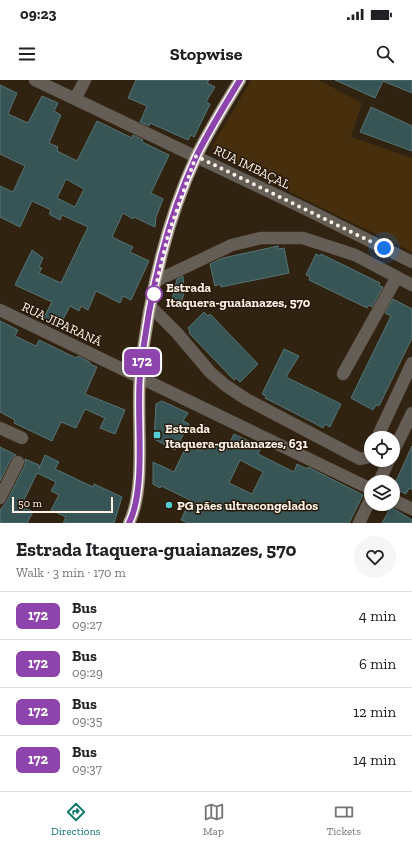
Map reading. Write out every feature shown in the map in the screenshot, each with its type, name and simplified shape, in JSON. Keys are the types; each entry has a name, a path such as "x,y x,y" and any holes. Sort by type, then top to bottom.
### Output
{"main road":[{"path":"129,523 134,512 138,482 140,377 156,281 168,235 196,156 240,80"}],"street":[{"name":"RUA IMBAÇAL","path":"35,80 196,156 412,262"},
{"path":"75,99 85,80"},
{"path":"156,281 232,244 261,238 303,238 355,255 412,285"},
{"path":"343,374 397,277"},
{"path":"151,307 177,333 210,372 225,385 246,399 360,459 364,459"},
{"name":"RUA JIPARANÁ","path":"0,310 364,487"},
{"path":"380,431 412,363"},
{"path":"400,438 412,413"},
{"path":"0,428 22,438"},
{"path":"0,498 18,462"},
{"path":"400,503 412,509"},
{"path":"359,523 365,511"}],"shaded area":[{"path":"251,80 318,80 362,103 351,137 412,158 412,252 217,156 213,145"}],"building":[{"path":"136,80 209,80 207,83 215,87 206,102 210,104 194,137 191,135 188,140 150,123 149,126 140,122 147,106 128,98"},
{"path":"335,80 412,80 412,93 383,81 375,98"},
{"path":"0,85 17,93 8,114 28,123 42,96 58,103 54,111 61,115 49,143 58,147 57,151 77,161 97,121 132,138 133,135 143,140 142,142 169,155 151,193 163,199 156,217 155,227 134,217 133,219 123,213 112,237 133,247 130,252 149,261 131,300 123,296 120,303 96,291 88,310 81,306 79,311 70,306 59,327 43,319 52,302 15,285 32,250 43,258 39,267 42,268 39,273 61,283 88,227 62,215 60,220 49,214 51,210 32,201 20,227 0,217 0,186 13,192 25,166 0,154","holes":["66,179 84,189 75,207 57,198"]},
{"path":"371,107 412,126 412,151 360,132"},
{"path":"278,246 278,249 284,248 289,273 221,287 220,284 215,286 210,264 223,258"},
{"path":"316,254 320,256 321,254 380,283 379,286 383,287 372,307 369,305 367,308 309,280 310,277 306,275"},
{"path":"183,276 184,294 181,302 172,300 177,279"},
{"path":"393,299 412,309 412,338 379,406 376,405 373,410 351,398 391,316 385,313"},
{"path":"204,312 208,316 210,314 258,364 240,382 236,378 234,380 189,333 190,331 188,328"},
{"path":"0,321 18,330 15,336 36,346 39,340 76,358 78,356 97,367 85,394 125,410 115,434 100,428 105,418 85,409 76,428 61,422 52,441 14,423 15,420 0,412"},
{"path":"284,349 299,356 286,377 341,404 330,427 325,424 323,428 265,398 266,396 262,394"},
{"path":"162,401 188,413 183,421 189,424 175,450 154,439 156,404"},
{"path":"234,434 261,447 258,454 294,472 297,464 307,469 308,467 363,495 349,523 188,523 181,520 190,500 161,486 160,488 153,484 153,462 174,472 187,445 201,451 206,441 226,450","holes":["240,460 263,472 252,494 229,483"]},
{"path":"412,446 412,490 409,488 406,494 400,491 399,475"},
{"path":"0,447 16,455 11,459 0,481"},
{"path":"45,455 59,462 55,469 93,487 94,484 122,497 114,523 63,523 66,517 51,510 59,495 51,491 56,482 37,473 21,506 33,512 27,523 0,523 0,510 7,501 25,465 25,459 39,465 39,469"},
{"path":"389,511 397,511 412,520 412,523 382,523"}],"bus line":[{"name":"172","path":"129,523 134,512 138,482 140,377 156,281 168,235 196,156 240,80"}],"place":[{"name":"Estrada Itaquera-guaianazes, 570","path":"154,294"},
{"name":"Estrada Itaquera-guaianazes, 631","path":"157,435"},
{"name":"PG pães ultracongelados","path":"169,505"}],"route":[{"path":"154,294 168,235 196,156 384,248"}]}
